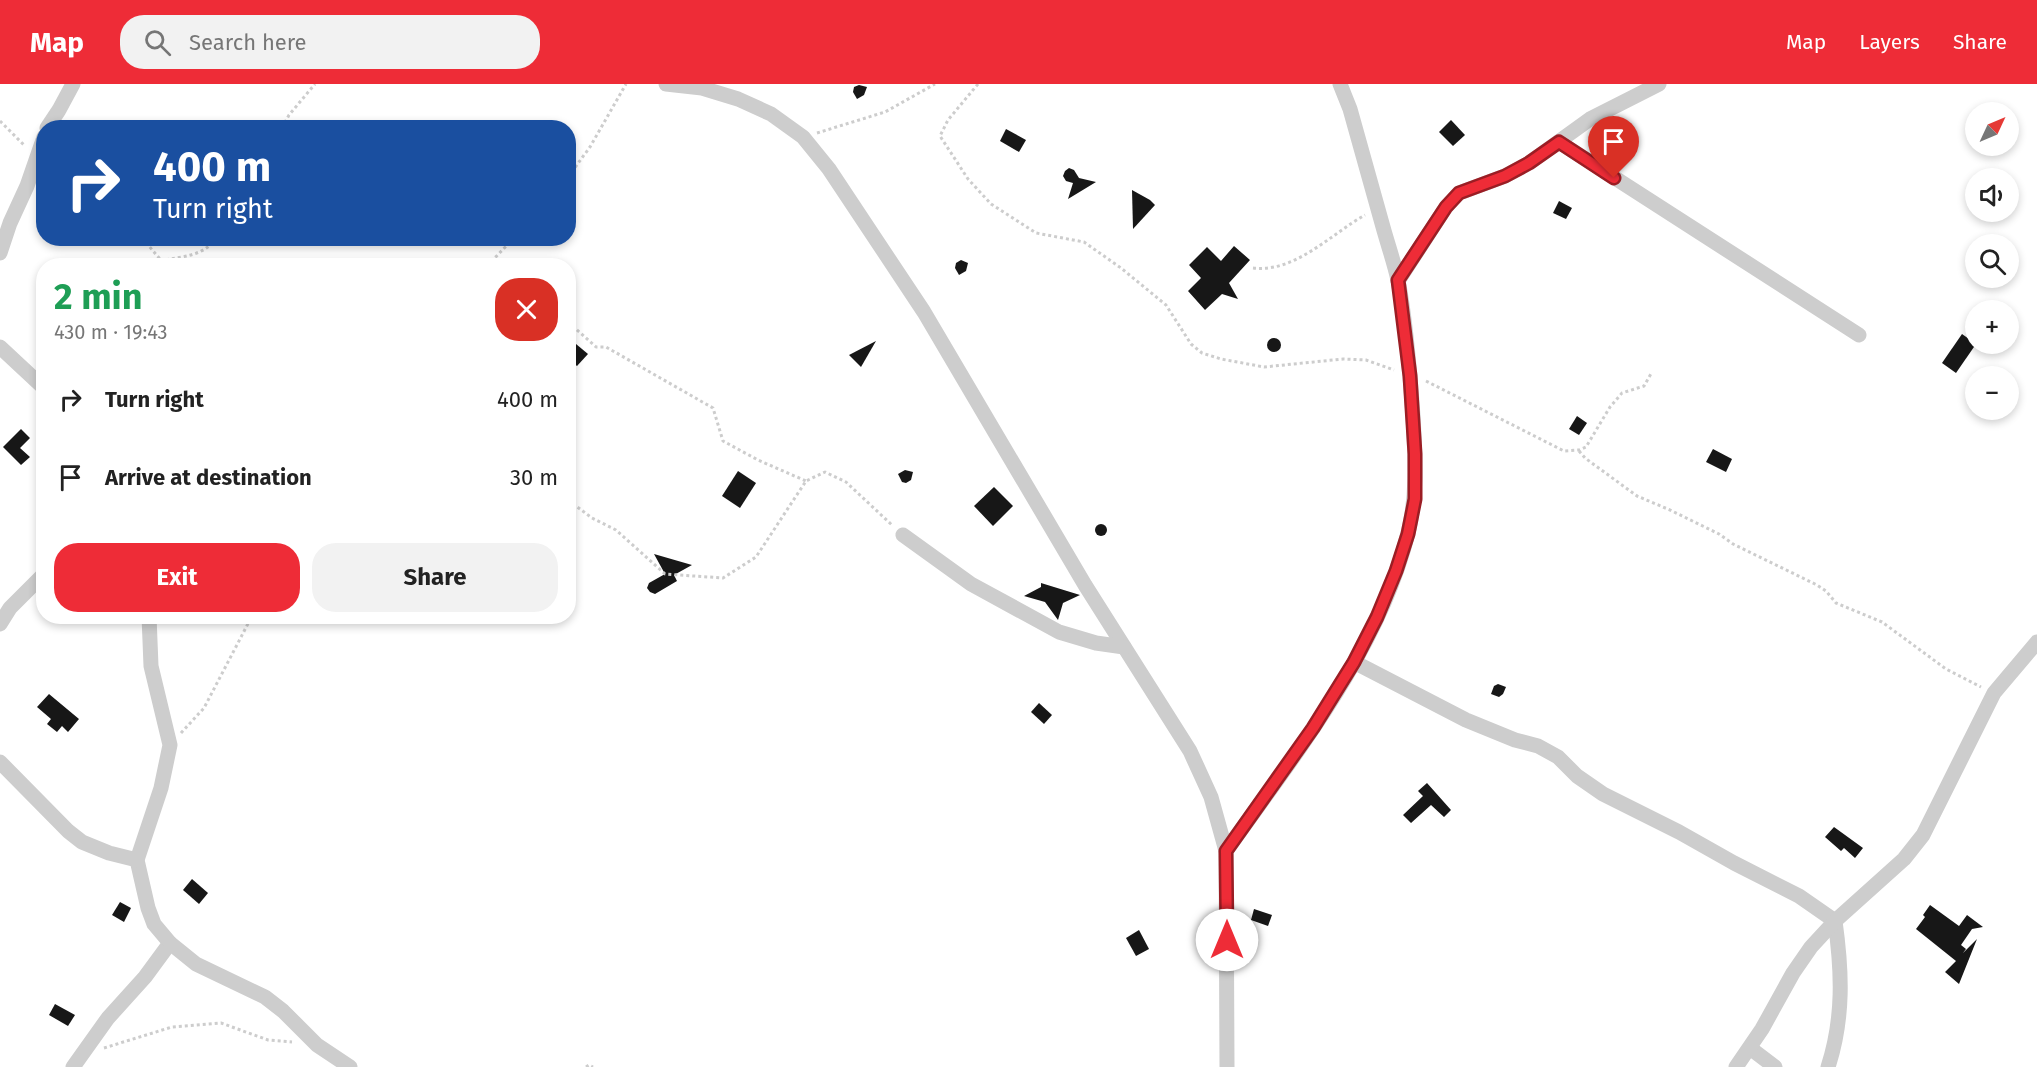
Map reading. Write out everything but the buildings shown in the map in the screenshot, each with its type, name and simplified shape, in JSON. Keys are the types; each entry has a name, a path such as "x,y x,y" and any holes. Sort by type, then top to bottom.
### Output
{"street":[{"path":"52,120 73,84"},
{"path":"666,84 702,88 738,99 771,114 803,137 829,169 924,312 1124,647 1190,751 1211,797 1226,851 1227,1067"},
{"path":"1226,851 1313,728 1354,662 1377,617 1396,571 1408,534 1415,499 1415,454 1410,376 1398,280 1350,109 1340,84"},
{"path":"1398,280 1446,207 1459,193 1505,176 1529,163 1590,119 1659,84"},
{"path":"1559,142 1859,335"},
{"path":"0,253 36,161"},
{"path":"0,347 36,381"},
{"path":"903,536 971,584 1059,632 1096,644 1124,647"},
{"path":"0,624 10,608 36,582"},
{"path":"149,624 151,666 170,745 161,788 137,860 154,924 170,943 196,964 265,997 283,1011 317,1045 350,1067"},
{"path":"1736,1067 1750,1048 1803,957 1834,921 1904,859 1923,836 1994,693 2037,642"},
{"path":"1354,662 1466,720 1515,740 1538,746 1558,757 1577,776 1603,794 1799,896 1834,921 1841,964 1840,1006 1837,1036 1828,1067"},
{"path":"0,762 68,831 82,842 137,860"},
{"path":"77,1061 108,1018 154,967 170,943"},
{"path":"1750,1048 1775,1067"}],"path":[{"path":"286,120 315,84"},
{"path":"576,166 590,147 626,84"},
{"path":"803,137 885,112 935,84"},
{"path":"978,84 948,120 940,136 969,179 991,204 1036,233 1084,242 1121,268 1166,305 1191,344 1202,353 1229,361 1264,367 1343,359 1366,360 1431,382 1564,451 1586,447 1622,393 1644,386 1652,372"},
{"path":"0,121 36,157"},
{"path":"1253,268 1265,269 1291,263 1364,215 1378,210"},
{"path":"148,246 158,258"},
{"path":"174,258 198,253 210,246"},
{"path":"492,258 505,246"},
{"path":"576,329 596,347 606,347 713,408 723,441 758,460 806,481"},
{"path":"1579,450 1585,458 1637,496 1719,534 1733,544 1817,585 1826,591 1836,603 1882,622 1946,669 1994,693"},
{"path":"576,506 592,518 616,530 665,574 723,578 756,557 806,481 825,472 846,482 903,536"},
{"path":"170,745 204,708 248,624"},
{"path":"77,1061 172,1027 221,1023 268,1040 317,1045"},
{"path":"586,1067 589,1065 593,1067"}],"route":[{"path":"1227,940 1226,851 1313,728 1354,662 1377,617 1408,534 1415,499 1415,454 1410,376 1398,280 1446,207 1459,193 1505,176 1559,142 1614,178"}]}
